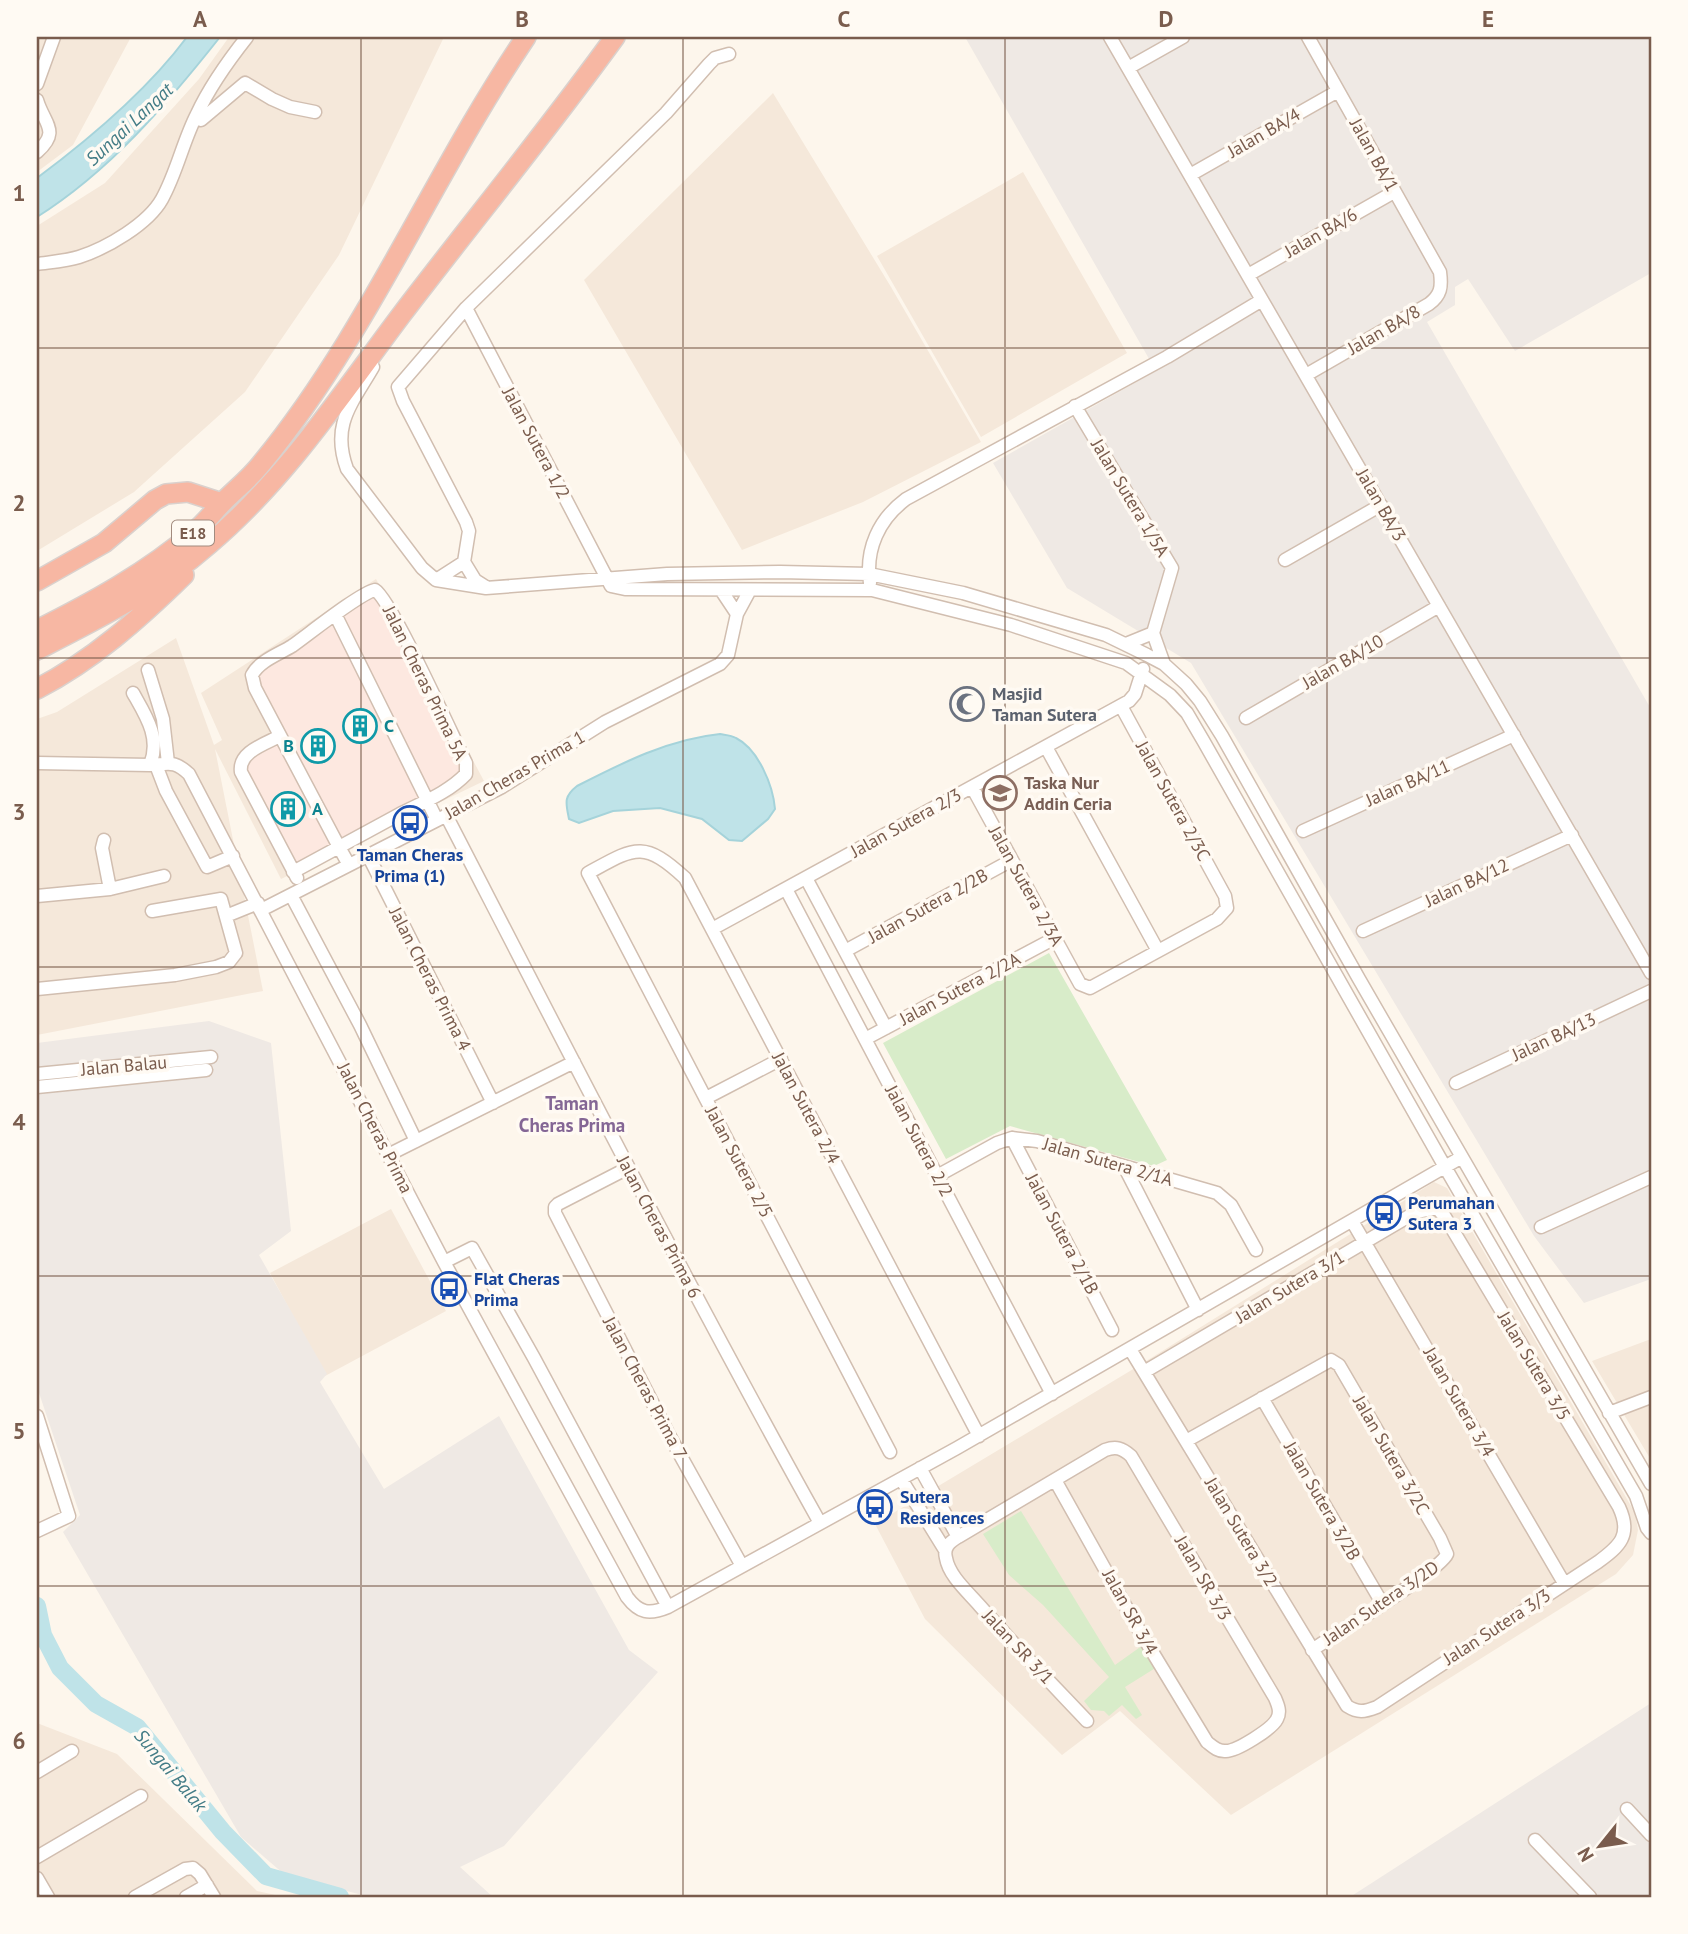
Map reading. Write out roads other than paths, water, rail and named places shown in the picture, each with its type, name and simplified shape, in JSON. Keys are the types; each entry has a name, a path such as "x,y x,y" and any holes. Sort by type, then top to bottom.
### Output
{"highway":[{"name":"E18","path":"37,630 63,618 160,559 196,531 259,467 301,412 363,316 491,89 526,37"},
{"name":"E18","path":"37,650 134,596 206,547 297,455 615,37"},
{"path":"37,581 104,543 155,500 166,494 188,492 222,503"},
{"path":"37,689 78,665 120,634 192,566 206,547"}],"street":[{"path":"37,84 54,37"},
{"path":"37,264 85,254 135,229 146,220 163,197 207,93 247,37"},
{"name":"Jalan BA/3","path":"1110,37 1651,973"},
{"path":"1128,68 1183,37"},
{"name":"Jalan BA/1","path":"1308,37 1440,272"},
{"path":"486,587 475,580 464,562 469,531 466,522 398,387 466,308 666,113 715,58 729,54"},
{"path":"201,120 245,83 281,103 315,112"},
{"name":"Jalan BA/4","path":"1190,175 1338,90"},
{"path":"37,100 50,130 50,138 37,152"},
{"name":"Jalan BA/6","path":"1248,275 1394,192"},
{"name":"Jalan BA/8","path":"1306,375 1429,304 1438,297 1442,285 1440,272"},
{"path":"872,590 869,574 875,536 892,509 923,488 1167,357 1262,300"},
{"name":"Jalan Sutera 1/2","path":"466,308 607,578"},
{"path":"402,315 341,428 340,450 347,469 422,568 436,580 486,587 667,574 869,574 963,593 1106,635 1164,664 1200,701 1215,724 1651,1484"},
{"name":"Jalan Sutera 1/5A","path":"1074,406 1171,568 1153,633"},
{"path":"1285,560 1381,505"},
{"path":"436,580 464,562"},
{"path":"607,578 616,589 872,590 1047,636 1126,663 1170,695 1187,713 1636,1496 1647,1528 1651,1532"},
{"name":"Jalan Cheras Prima 5A","path":"336,616 369,591 375,590 382,594 466,762 466,774 454,787 426,800"},
{"path":"721,590 737,614"},
{"name":"Jalan Cheras Prima 1","path":"229,915 297,892 502,787 605,722 720,664 728,655 737,614 750,590"},
{"name":"Jalan BA/10","path":"1246,718 1439,606"},
{"path":"336,616 258,666 252,675 254,688 349,865"},
{"name":"Jalan Cheras Prima 6","path":"336,616 426,800 441,818 574,1062 748,1394 820,1523"},
{"path":"1126,644 1153,633 1164,664"},
{"name":"Jalan Sutera 2/3","path":"712,929 1121,706 1135,694 1147,655"},
{"path":"148,670 163,719 158,764"},
{"path":"133,693 154,737 166,791 207,867 222,860"},
{"name":"Jalan Sutera 2/3C","path":"1121,706 1225,896 1227,908 1217,919 1158,951"},
{"name":"Jalan BA/11","path":"1303,831 1514,735"},
{"path":"280,736 246,755 240,766 241,772 293,872 297,892 416,1141"},
{"path":"1046,747 1158,951"},
{"path":"37,763 158,764"},
{"name":"Jalan Cheras Prima","path":"158,764 179,765 190,774 222,860 256,907 444,1262 627,1597 635,1607 645,1612 655,1612 667,1607"},
{"name":"Jalan Sutera 2/3A","path":"972,787 1080,985 1090,988 1158,951"},
{"path":"293,872 426,800"},
{"name":"Jalan BA/12","path":"1363,931 1572,835"},
{"path":"104,841 102,848 110,888"},
{"name":"Jalan Sutera 2/4","path":"588,873 624,854 638,850 653,853 685,878 979,1436"},
{"name":"Jalan Cheras Prima 4","path":"368,855 493,1102"},
{"name":"Jalan Sutera 2/2B","path":"845,951 1012,860"},
{"name":"Jalan Sutera 2/5","path":"588,873 890,1452"},
{"path":"37,896 110,888 164,876"},
{"path":"806,878 886,1028"},
{"name":"Jalan Sutera 2/2","path":"786,889 1052,1394"},
{"path":"37,989 175,975 216,967 229,962 236,953 229,915 221,899 152,911"},
{"name":"Jalan Sutera 2/2A","path":"865,1039 1055,938"},
{"name":"Jalan BA/13","path":"1456,1083 1651,991"},
{"path":"706,1098 780,1059"},
{"path":"388,1155 574,1062"},
{"name":"Jalan Balau","path":"37,1073 208,1064 37,1087"},
{"path":"937,1176 997,1143 1012,1138"},
{"name":"Jalan Sutera 2/1A","path":"1012,1138 1037,1141 1217,1193 1226,1198 1256,1250"},
{"name":"Jalan Sutera 2/1B","path":"1012,1138 1112,1330"},
{"path":"444,1262 472,1248 667,1607 979,1436 1462,1157"},
{"name":"Jalan Cheras Prima 7","path":"628,1168 555,1207 555,1213 608,1319 742,1566"},
{"path":"1125,1168 1198,1310"},
{"path":"1541,1227 1651,1177"},
{"name":"Jalan Sutera 3/1","path":"1144,1372 1416,1212 1437,1208"},
{"name":"Jalan Sutera 3/5","path":"1437,1208 1445,1217 1619,1507 1625,1528"},
{"name":"Jalan Sutera 3/4","path":"1352,1221 1564,1583"},
{"name":"Jalan Sutera 3/2","path":"1130,1349 1312,1650 1347,1706 1356,1712"},
{"name":"Jalan Sutera 3/2C","path":"1262,1398 1331,1360 1339,1365 1447,1554"},
{"path":"1609,1413 1651,1397"},
{"path":"1186,1441 1262,1398"},
{"name":"Jalan Sutera 3/2B","path":"1262,1398 1382,1603"},
{"path":"37,1416 69,1516 37,1531"},
{"name":"Jalan SR 3/3","path":"1055,1480 1105,1450 1114,1446 1124,1449 1150,1487 1275,1698 1279,1709 1278,1719 1238,1748 1226,1751 1216,1749 1207,1742"},
{"path":"920,1468 958,1537"},
{"path":"901,1479 945,1550 949,1543 958,1537 1055,1480"},
{"name":"Jalan SR 3/4","path":"1055,1480 1207,1742"},
{"name":"Jalan Sutera 3/3","path":"1356,1712 1377,1707 1564,1583 1618,1546 1625,1528"},
{"name":"Jalan SR 3/1","path":"945,1550 951,1570 1014,1646 1087,1721"},
{"name":"Jalan Sutera 3/2D","path":"1312,1650 1444,1560 1447,1554"},
{"path":"37,1772 72,1751"},
{"path":"37,1857 141,1797"},
{"path":"1627,1809 1651,1835"},
{"path":"1535,1840 1590,1897"},
{"path":"135,1897 185,1868 193,1868 200,1874 214,1897"},
{"path":"37,1878 48,1897"},
{"path":"186,1897 207,1885"}],"water":[{"name":"Sungai Langat","path":"187,37 220,37 136,135 89,179 37,217 37,178 117,112 155,75"},
{"path":"720,734 736,738 751,750 768,779 774,800 775,809 768,819 742,841 729,840 702,819 660,808 613,811 579,823 569,819 567,801 569,794 577,786 664,747"}],"waterway":[{"name":"Sungai Balak","path":"37,1606 43,1635 60,1668 96,1704 137,1727 223,1832 266,1876 340,1897"}],"place":[{"name":"Masjid Taman Sutera","path":"967,704"},
{"name":"C","path":"360,726"},
{"name":"B","path":"318,746"},
{"name":"Taska Nur Addin Ceria","path":"1000,793"},
{"name":"A","path":"288,809"},
{"name":"Taman Cheras Prima (1)","path":"410,823"},
{"name":"Perumahan Sutera 3","path":"1384,1213"},
{"name":"Flat Cheras Prima","path":"449,1289"},
{"name":"Sutera Residences","path":"875,1507"}],"district":[{"name":"Taman Cheras Prima","path":"572,1114"}]}
